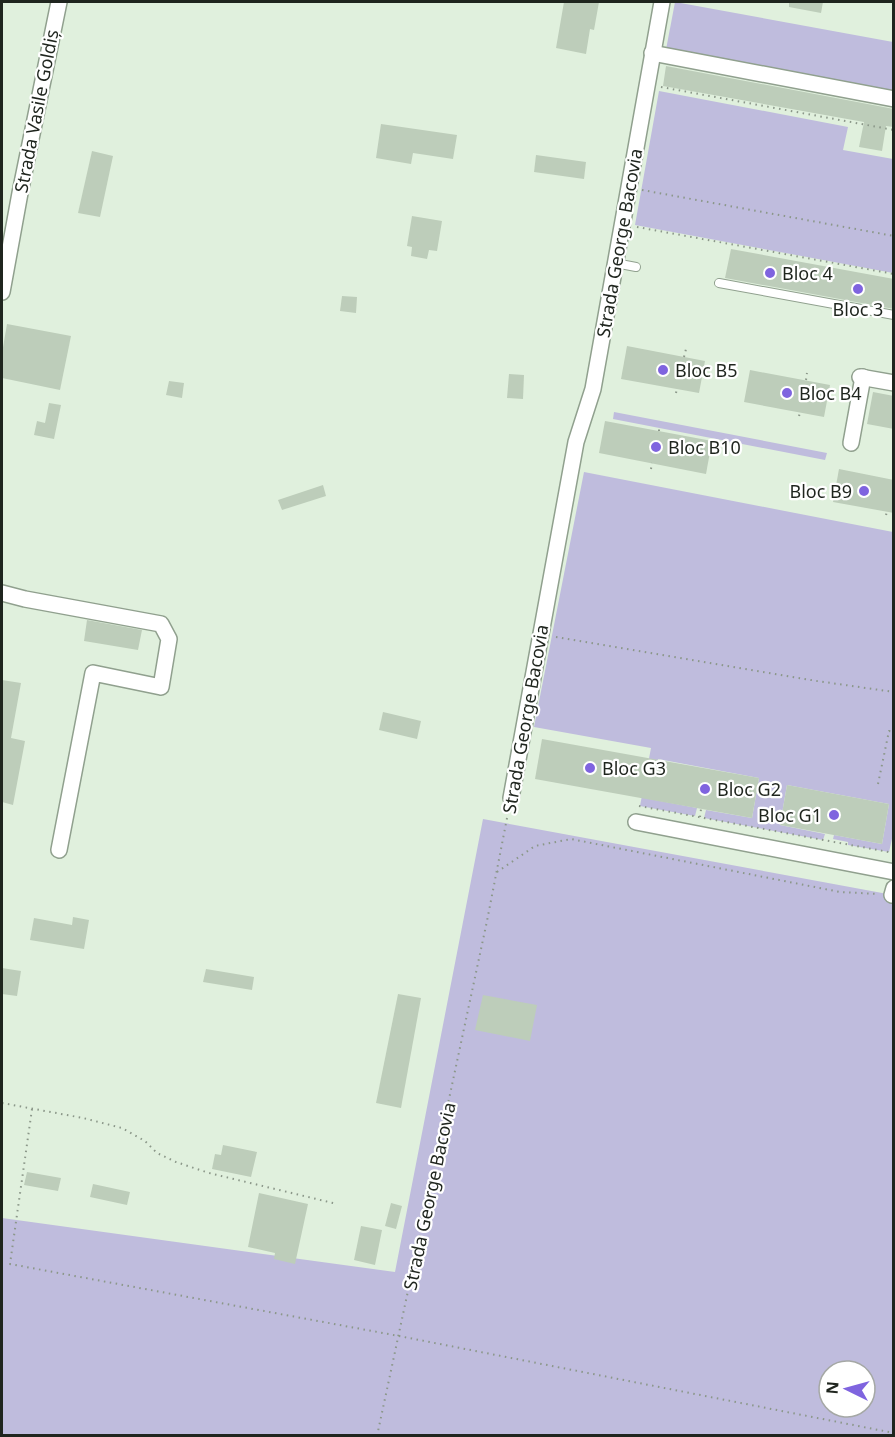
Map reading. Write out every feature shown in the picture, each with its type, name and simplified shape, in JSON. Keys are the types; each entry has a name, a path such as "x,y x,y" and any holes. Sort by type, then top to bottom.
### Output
{"street":[{"name":"Strada Vasile Goldiș","path":"2,292 58,2"},
{"name":"Strada George Bacovia","path":"511,798 576,442 593,389 662,2"},
{"path":"652,53 894,99"},
{"path":"851,443 861,377 894,383"},
{"path":"2,593 161,624 169,639 161,687 93,673 59,850"},
{"path":"636,822 894,872"}],"lane":[{"path":"615,263 636,267"},
{"path":"719,283 894,315"}],"path":[{"path":"663,79 661,88 894,130"},
{"path":"629,188 894,236"},
{"path":"622,225 892,274 890,278"},
{"path":"752,253 753,249"},
{"path":"684,357 686,349"},
{"path":"806,380 807,373"},
{"path":"651,469 652,463"},
{"path":"541,634 894,692"},
{"path":"878,784 889,731 894,732"},
{"name":"Strada George Bacovia","path":"378,1436 511,798"},
{"path":"639,806 894,853"},
{"path":"700,817 701,809"},
{"path":"830,841 831,835"},
{"path":"496,873 535,846 571,839 840,892 893,891"},
{"path":"2,1104 83,1118 122,1128 145,1141 157,1153 176,1162 208,1173 337,1204"},
{"path":"32,1109 10,1264 399,1336 894,1433"}],"shaded area":[{"path":"675,2 893,42 893,101 665,55"},
{"path":"659,91 848,127 843,150 893,159 893,273 635,225"},
{"path":"614,412 827,453 825,460 613,419"},
{"path":"584,472 893,532 894,830 889,852 848,845 848,842 833,839 834,835 882,844 889,804 787,785 780,825 825,834 823,840 704,818 706,810 752,818 759,778 658,759 650,799 697,808 695,816 640,806 651,748 534,727"},
{"path":"483,819 893,895 893,1435 2,1435 2,1218 395,1272"}],"building":[{"path":"564,2 599,2 594,30 590,29 586,54 556,48"},
{"path":"789,2 823,2 821,13 789,7"},
{"path":"666,66 894,109 894,127 886,126 882,151 859,147 864,122 663,86"},
{"path":"381,124 457,135 453,159 413,153 411,164 376,158"},
{"path":"92,151 113,156 100,217 78,213"},
{"path":"536,155 586,162 584,179 534,172"},
{"path":"412,216 442,221 437,251 429,250 427,259 411,256 412,247 407,246"},
{"path":"731,249 894,279 894,309 725,278"},
{"path":"342,296 357,297 356,313 340,311"},
{"path":"7,324 71,336 60,390 2,378 2,353"},
{"name":"Bloc B5","path":"627,346 705,361 699,393 621,379"},
{"name":"Bloc B4","path":"750,370 830,385 824,417 744,402"},
{"path":"509,374 524,375 523,399 507,398"},
{"path":"169,381 184,383 182,398 166,395"},
{"path":"873,392 894,396 894,429 867,424"},
{"path":"49,403 61,405 54,439 34,435 37,421 45,423"},
{"name":"Bloc B10","path":"605,421 712,441 706,474 599,453"},
{"name":"Bloc B9","path":"839,469 894,480 894,513 833,502"},
{"path":"323,485 326,496 282,510 278,500"},
{"path":"87,620 142,630 138,650 84,641"},
{"path":"2,680 21,683 11,738 25,741 13,805 2,802"},
{"path":"383,712 421,721 417,739 379,730"},
{"path":"542,739 759,778 752,818 535,779"},
{"name":"Bloc G1","path":"787,785 889,804 882,844 780,825"},
{"path":"73,917 89,920 84,949 30,940 34,918 72,925"},
{"path":"2,968 21,971 17,996 2,994"},
{"path":"206,969 254,977 252,990 203,982"},
{"path":"398,994 421,998 401,1108 376,1103"},
{"path":"483,995 537,1005 530,1041 475,1030"},
{"path":"223,1145 257,1152 251,1177 212,1169 215,1154 221,1155"},
{"path":"27,1172 61,1178 58,1191 24,1185"},
{"path":"93,1184 130,1192 127,1205 90,1197"},
{"path":"259,1193 308,1204 295,1264 274,1259 275,1253 248,1247"},
{"path":"391,1203 402,1206 396,1229 385,1226"},
{"path":"361,1226 382,1230 375,1265 354,1260"}],"place":[{"name":"Bloc 4","path":"770,273"},
{"name":"Bloc 3","path":"858,289"},
{"name":"Bloc B5","path":"663,370"},
{"name":"Bloc B4","path":"787,393"},
{"name":"Bloc B10","path":"656,447"},
{"name":"Bloc B9","path":"864,491"},
{"name":"Bloc G3","path":"590,768"},
{"name":"Bloc G2","path":"705,789"},
{"name":"Bloc G1","path":"834,815"}]}
